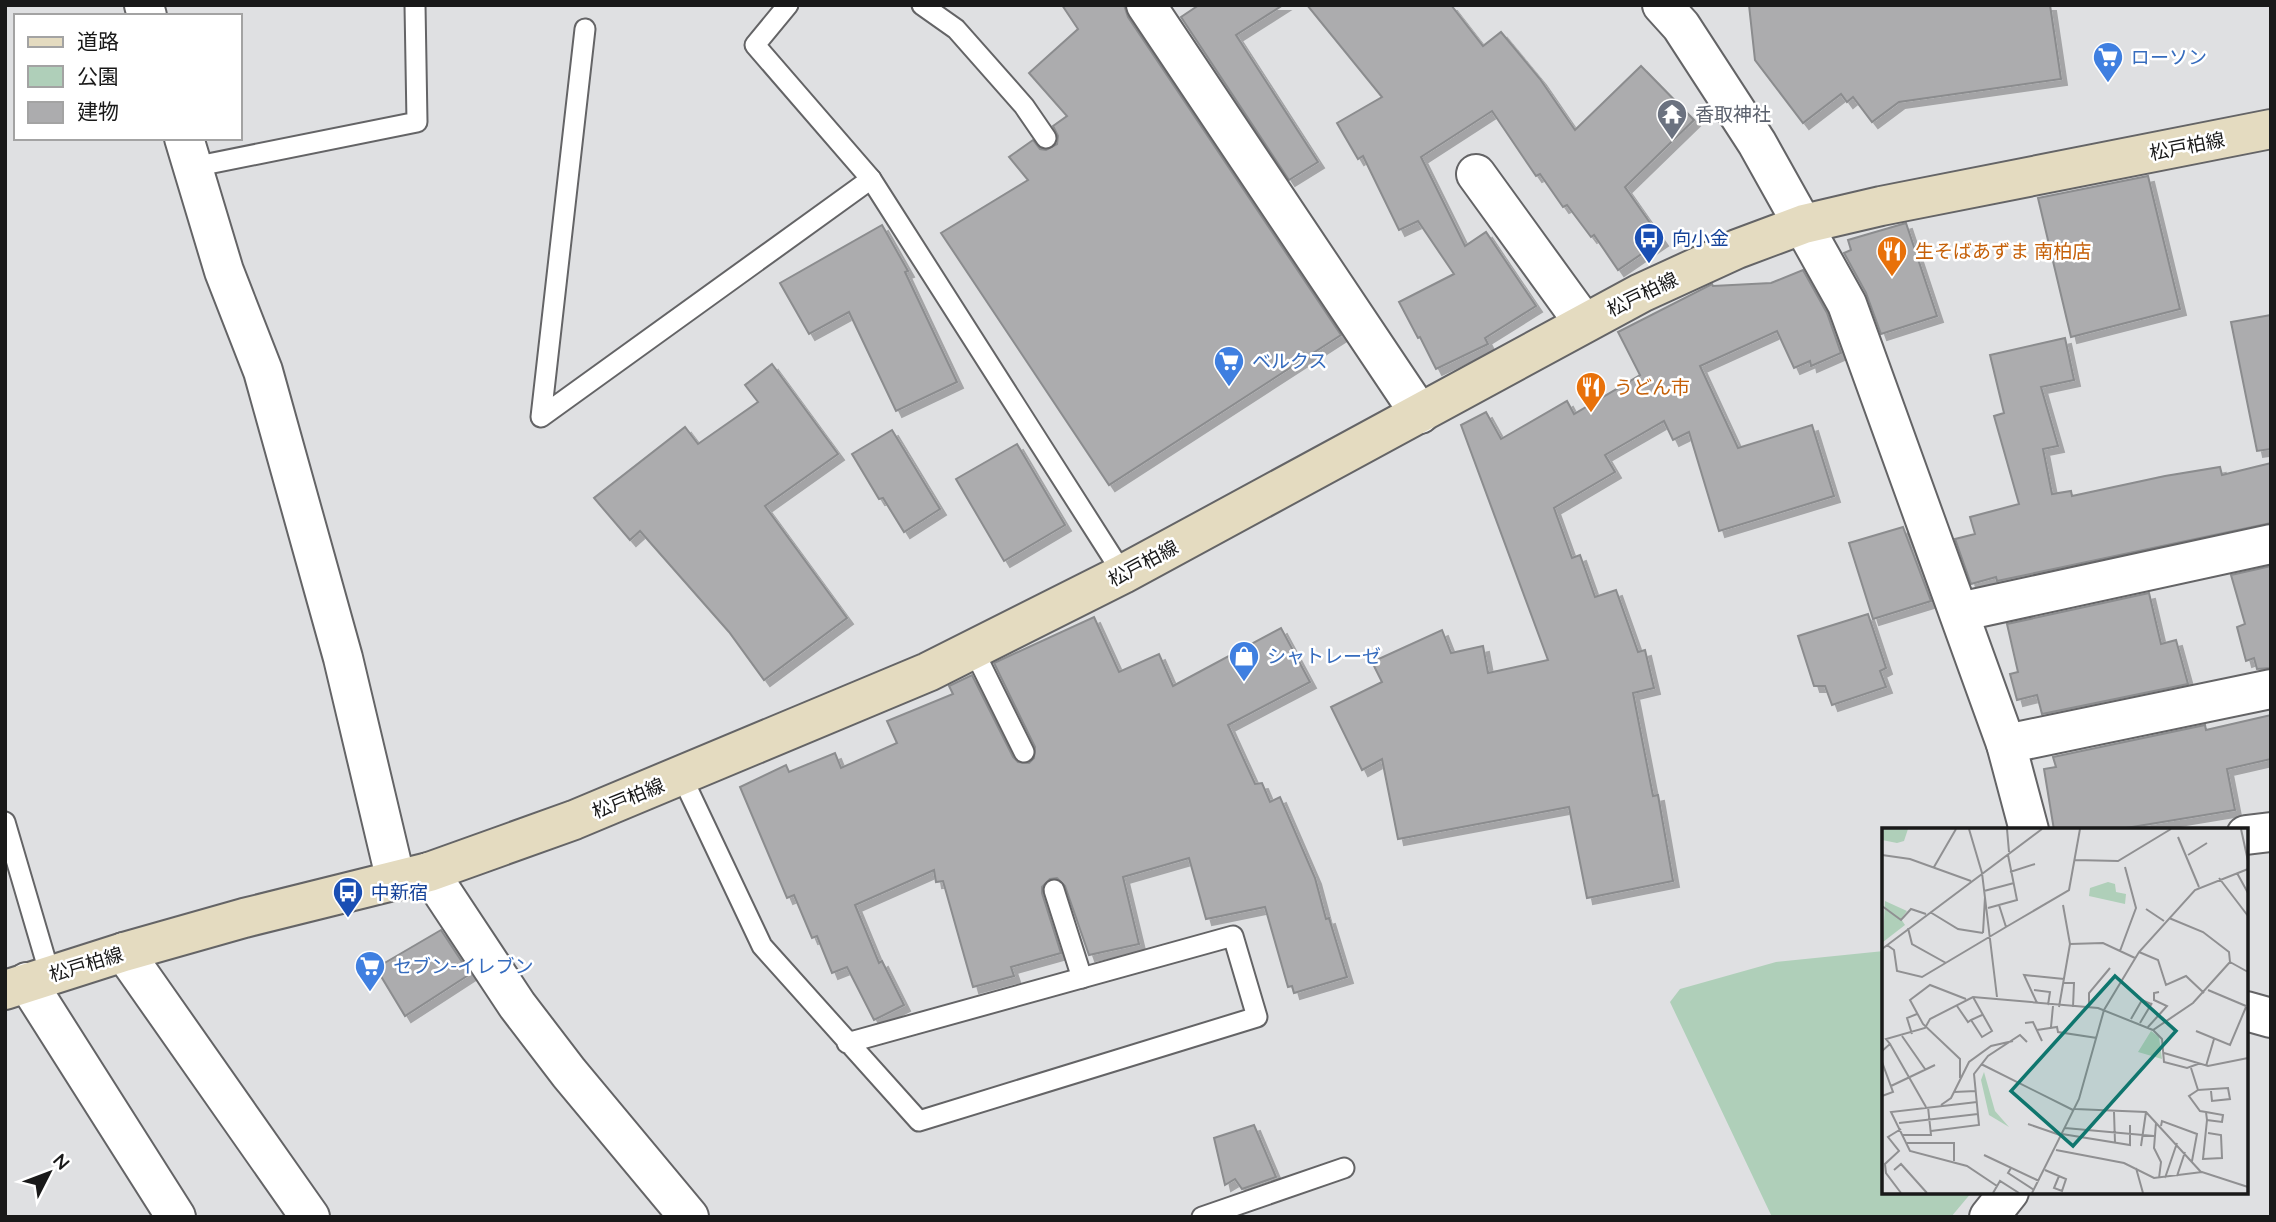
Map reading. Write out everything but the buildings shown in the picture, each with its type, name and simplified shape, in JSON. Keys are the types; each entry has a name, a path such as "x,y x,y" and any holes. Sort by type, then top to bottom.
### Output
{"main road":[{"name":"松戸柏線","path":"27,983 244,918 413,876 574,820 928,672 1123,574 1641,293 1725,254 1804,224 1881,206 2271,130"}],"street":[{"path":"1146,5 1420,414"},
{"path":"1680,12 1804,224 1847,304 2006,744 2028,828"},
{"path":"188,152 224,271 263,371 343,658 413,876 569,1073 689,1217"},
{"path":"1476,174 1584,323"},
{"path":"1959,612 2271,544"},
{"path":"2006,744 2271,689"},
{"path":"2248,835 2271,832"},
{"path":"124,952 310,1217"},
{"path":"27,983 176,1217"},
{"path":"2248,1012 2271,1018"},
{"path":"1989,1217 2007,1194"}],"lane":[{"path":"188,152 417,122 415,5"},
{"path":"788,5 755,45 871,179 1123,574"},
{"path":"922,5 956,29 1024,106 1046,138"},
{"path":"584,29 541,417 871,179"},
{"path":"973,649 1024,752"},
{"path":"682,777 762,946 847,1042 919,1121 1257,1017 1233,936 847,1042"},
{"path":"5,822 27,983"},
{"path":"1054,890 1082,978"},
{"path":"1202,1217 1344,1168"}],"green space":[{"path":"1882,951 1882,1194 1970,1194 1951,1217 1772,1217 1670,1002 1680,989 1776,962"}],"place":[{"name":"ローソン","path":"2108,84"},
{"name":"香取神社","path":"1672,141"},
{"name":"向小金","path":"1649,265"},
{"name":"生そばあずま 南柏店","path":"1892,278"},
{"name":"ベルクス","path":"1229,388"},
{"name":"うどん市","path":"1591,414"},
{"name":"シャトレーゼ","path":"1244,683"},
{"name":"中新宿","path":"348,919"},
{"name":"セブン-イレブン","path":"370,993"}]}
